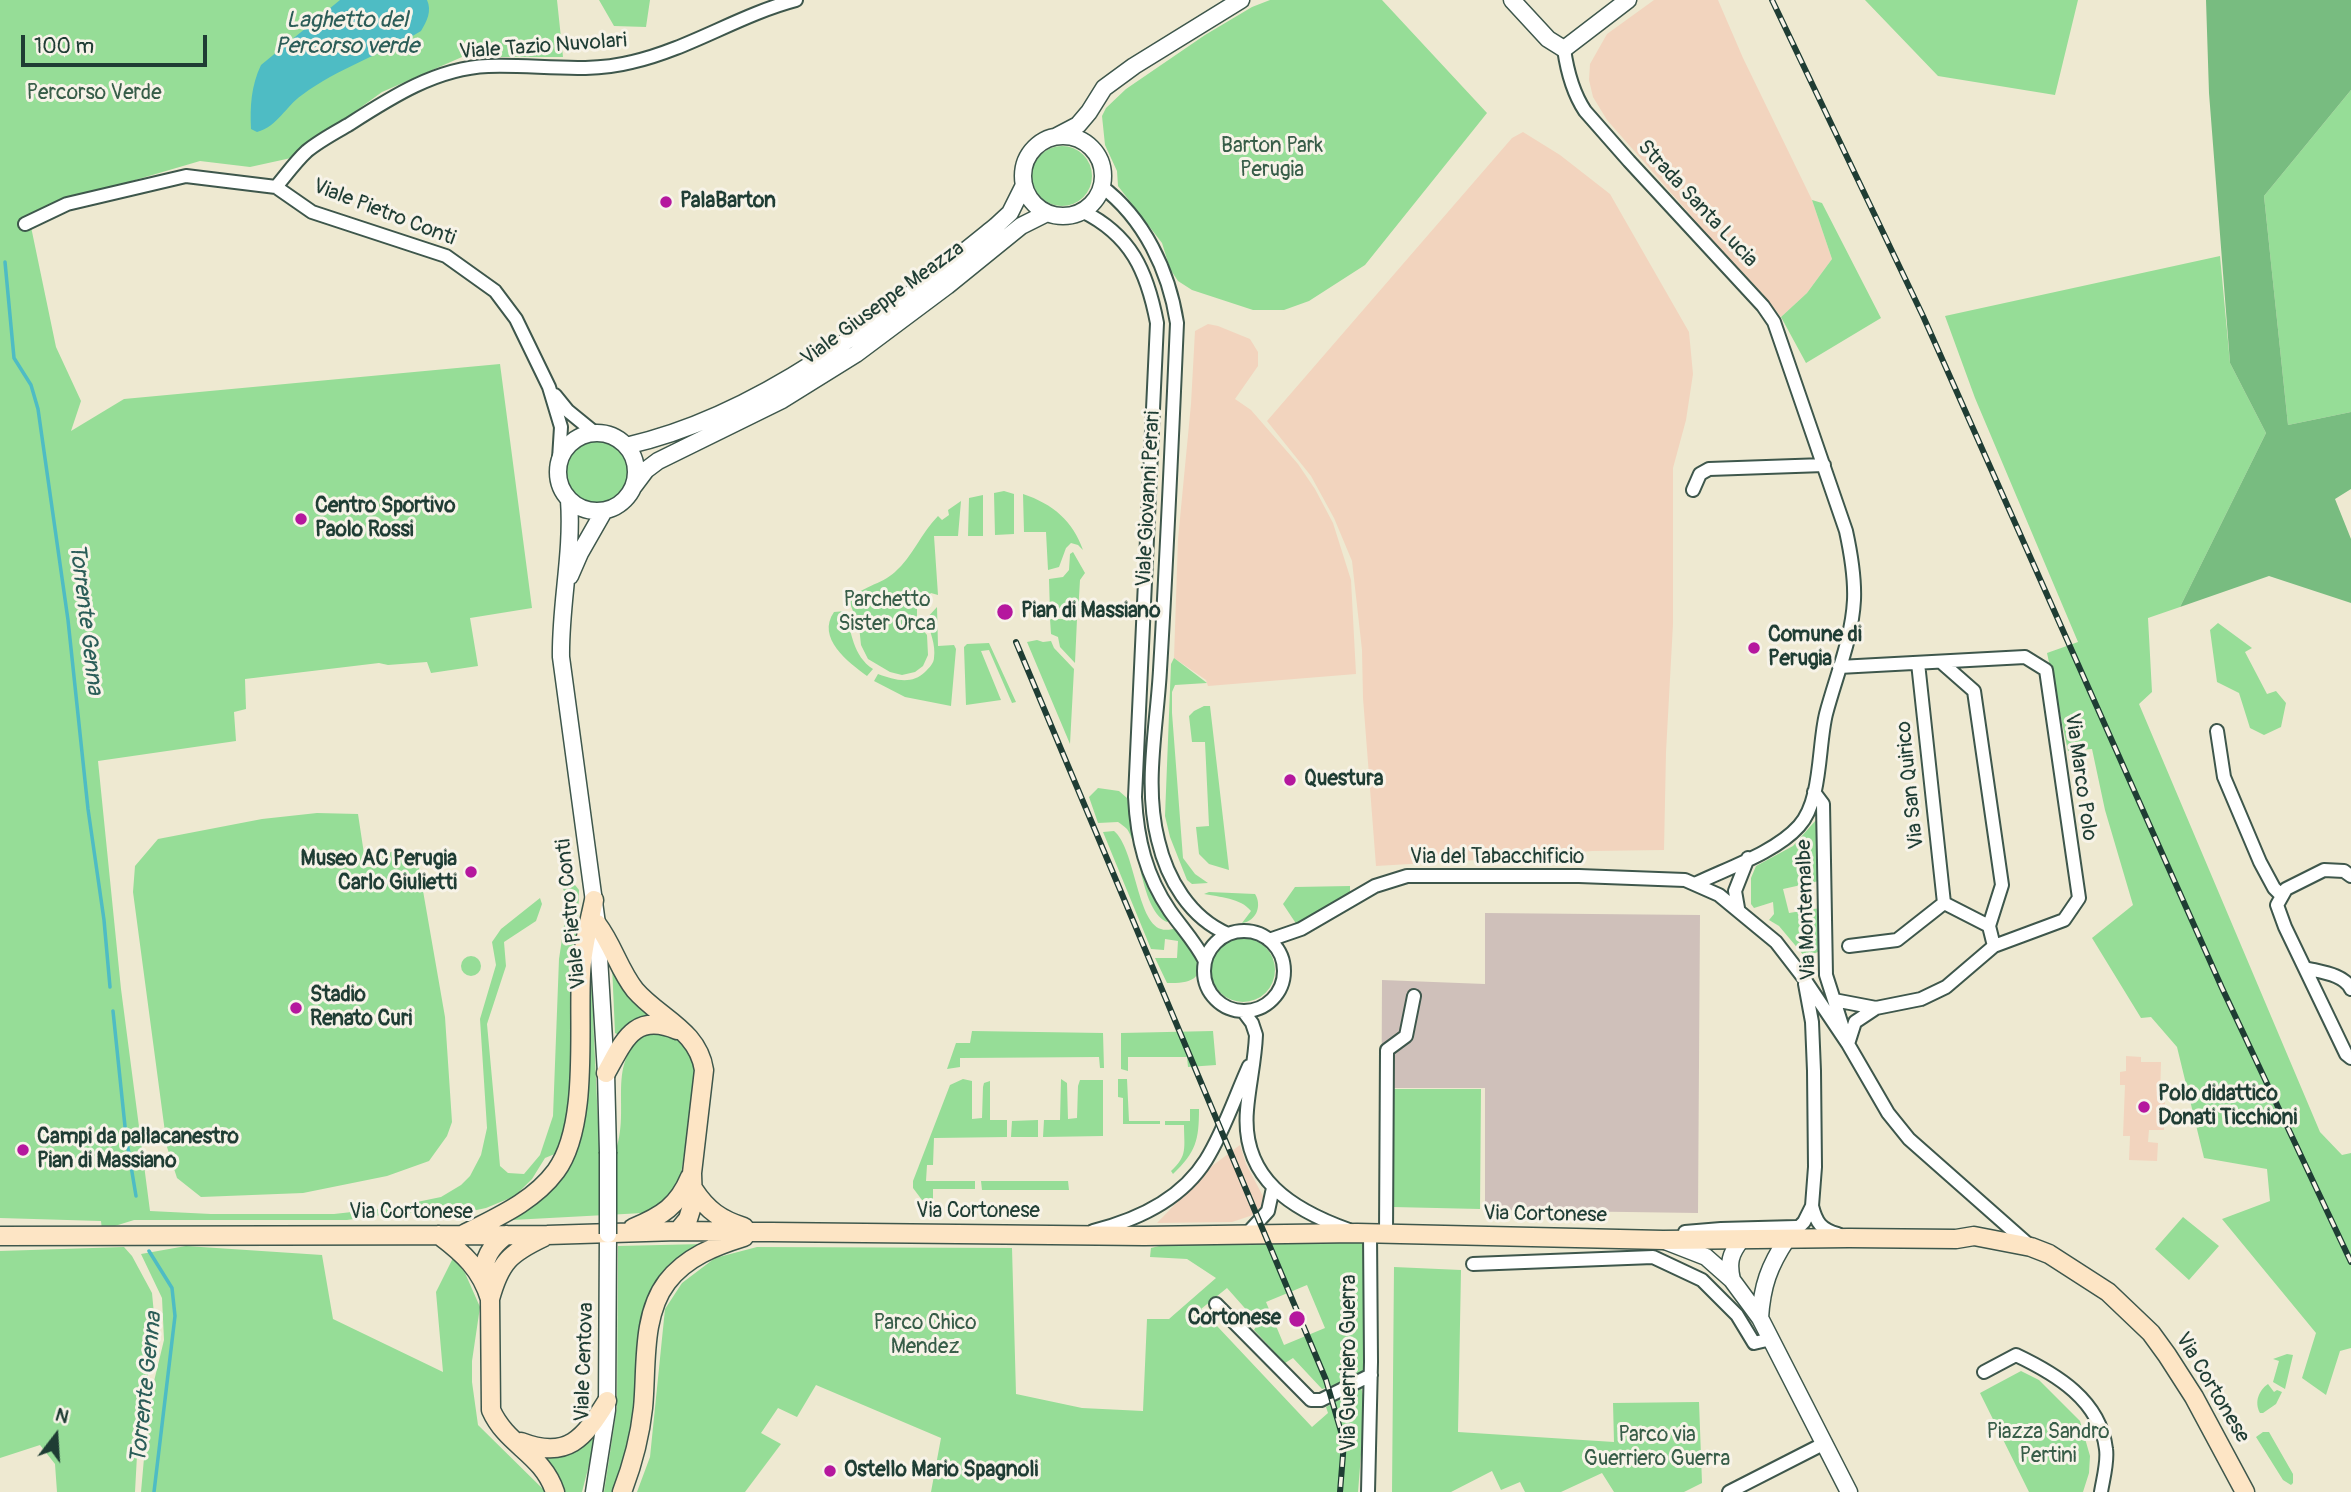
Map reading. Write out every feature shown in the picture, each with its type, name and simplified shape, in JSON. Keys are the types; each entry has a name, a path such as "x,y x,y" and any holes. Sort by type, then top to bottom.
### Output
{"main road":[{"path":"461,1235 522,1203 537,1192 555,1173 573,1136 578,1083 581,971 594,900"},
{"path":"597,925 608,939 628,980 637,992 687,1034 702,1056 704,1070 691,1211 678,1231"},
{"path":"606,1073 622,1043 631,1032 639,1028 651,1024 664,1025 687,1034"},
{"path":"693,1182 704,1205 717,1216 730,1223 761,1232"},
{"path":"617,1233 665,1212 693,1182"},
{"name":"Via Cortonese","path":"0,1236 547,1235 678,1231 1072,1236 1371,1233 1663,1240 1741,1240 1798,1235 1956,1239 1974,1236 2031,1247 2049,1254 2063,1265"},
{"path":"622,1492 630,1472 643,1412 650,1324 666,1283 685,1264 713,1246 761,1232"},
{"path":"439,1235 473,1264 483,1278 490,1299"},
{"path":"483,1278 487,1254 506,1235"},
{"path":"547,1235 523,1247 506,1261 495,1281 490,1299 491,1410 505,1434 536,1458 555,1492"},
{"name":"Via Cortonese","path":"1956,1239 2063,1265 2108,1292 2151,1333 2194,1396 2242,1489"},
{"path":"505,1434 540,1448 557,1448 575,1443 588,1432 607,1401"}],"street":[{"name":"Viale Tazio Nuvolari","path":"276,187 310,149 384,102 455,70 487,66 590,67 631,63 796,0"},
{"path":"1512,0 1548,39 1564,49 1628,0"},
{"path":"1089,113 1088,132 1091,148 1101,165 1101,186 1097,196 1082,211 1058,216 1036,206 1024,185 1023,172 1034,148 1078,125 1089,113 1104,88 1134,66 1238,1"},
{"name":"Strada Santa Lucia","path":"1564,49 1566,65 1585,111 1763,306 1774,322 1824,465 1846,531 1854,578 1850,627 1826,716 1814,792"},
{"path":"1057,136 1081,141 1091,148"},
{"name":"Viale Pietro Conti","path":"26,224 67,204 186,176 276,187 312,212 446,256 495,291 516,319 549,387 561,427 558,481 569,500 571,521 561,657 597,925 608,1152 617,1233"},
{"name":"Viale Giuseppe Meazza","path":"626,446 657,439 698,424 820,359 877,320 996,226 1010,212 1024,185"},
{"name":"Viale Giovanni Perari","path":"1101,186 1113,195 1148,240 1169,285 1177,323 1160,671 1151,793 1154,817 1163,856 1185,901 1211,927 1228,934"},
{"name":"Viale Giovanni Perari","path":"1082,211 1104,222 1116,233 1140,265 1153,300 1157,323 1135,788 1136,824 1145,865 1157,891 1205,961"},
{"name":"Viale Giuseppe Meazza","path":"634,486 646,470 658,461 773,405 856,354 928,301 1021,226 1047,212"},
{"name":"Viale Pietro Conti","path":"549,387 568,411 595,433 617,438 626,446"},
{"path":"559,460 573,440 595,433"},
{"path":"626,446 635,465 634,486"},
{"path":"1693,490 1700,474 1709,469 1824,465"},
{"name":"Viale Pietro Conti","path":"564,591 580,553 604,511 617,506 634,486"},
{"path":"569,500 580,508 604,511"},
{"name":"Via Marco Polo","path":"1941,662 2025,657 2046,670 2079,898 2064,920 1994,946"},
{"path":"1834,1000 1876,1008 1922,999 1946,987 1994,946 1989,926 2002,885 1974,691 1941,662 1839,667"},
{"name":"Via San Quirico","path":"1918,663 1944,903"},
{"path":"2217,731 2224,777 2260,862 2274,888 2282,896"},
{"path":"1697,884 1784,839 1802,824 1814,792"},
{"name":"Via Montemalbe","path":"1814,792 1823,804 1826,975 1848,1044 1888,1114 1909,1139 2031,1247"},
{"path":"1738,908 1735,891 1748,858"},
{"path":"2351,876 2344,870 2324,870 2287,889 2277,905 2346,1054 2351,1058"},
{"name":"Via del Tabacchificio","path":"1269,940 1301,929 1375,886 1407,876 1607,877 1685,880 1697,884 1738,908 1776,942 1803,977 1812,1034 1815,1167 1812,1206"},
{"path":"1849,946 1897,940 1944,903 1989,926"},
{"path":"1249,931 1269,940 1280,953 1284,969 1282,985 1273,999 1259,1008 1243,1011 1228,1007 1215,998 1204,977 1205,961 1218,940 1228,934 1249,931"},
{"path":"2305,968 2348,982 2351,989"},
{"path":"1803,977 1848,1044"},
{"name":"Via Guerriero Guerra","path":"1368,1492 1371,1233 1387,1050 1406,1036 1413,996"},
{"path":"1848,1044 1855,1022 1876,1008"},
{"path":"1243,1011 1252,1023 1256,1035 1247,1127 1257,1165 1273,1188 1300,1210 1371,1233"},
{"path":"1072,1236 1121,1224 1157,1208 1192,1178 1206,1160 1255,1051"},
{"path":"1246,1235 1268,1210 1273,1188"},
{"path":"1760,1318 1766,1278 1798,1235 1812,1206"},
{"path":"1812,1206 1820,1226 1849,1238"},
{"path":"1663,1240 1682,1233 1721,1229 1798,1235"},
{"name":"Viale Centova","path":"594,1492 607,1401 609,1321 617,1233"},
{"path":"1766,1278 1796,1247 1798,1235"},
{"path":"1663,1240 1706,1257 1732,1280 1760,1318 1849,1492"},
{"path":"1732,1280 1730,1258 1741,1240"},
{"path":"1473,1264 1653,1257 1702,1280 1737,1315 1754,1343 1771,1339"},
{"path":"1216,1304 1311,1401 1321,1401 1371,1375"},
{"path":"1984,1372 2015,1355 2071,1386 2096,1415 2107,1450 2101,1492"},
{"path":"1729,1492 1825,1443"}],"shaded area":[{"path":"1654,0 1718,0 1812,200 1832,259 1807,293 1781,317 1607,120 1593,97 1589,80 1590,64 1607,34"},
{"path":"1523,132 1560,155 1610,194 1689,332 1693,374 1686,420 1673,468 1673,624 1664,850 1592,851 1376,866 1363,698 1362,650 1352,561 1334,518 1311,476 1267,421 1512,138"},
{"path":"1208,324 1250,339 1258,352 1258,366 1235,399 1251,410 1298,464 1333,523 1351,580 1356,674 1208,686 1206,680 1174,658 1178,539 1195,331"},
{"path":"1485,913 1700,915 1698,1213 1485,1210 1485,1088 1391,1088 1381,1196 1382,980 1485,984"},
{"name":"Polo didattico Donati Ticchioni","path":"2126,1056 2141,1057 2141,1062 2161,1062 2160,1100 2165,1101 2164,1130 2149,1130 2148,1142 2158,1143 2157,1161 2129,1160 2130,1136 2123,1136 2125,1085 2120,1085 2120,1072 2126,1071"},
{"path":"1240,1145 1246,1164 1264,1198 1263,1205 1256,1214 1232,1222 1157,1223 1212,1166"}],"green space":[{"name":"Percorso Verde","path":"0,0 557,0 563,57 462,57 382,92 291,158 250,167 200,161 91,193 30,222 56,347 81,401 71,431 124,399 500,364 532,608 470,618 478,666 431,673 427,662 388,665 379,663 245,679 246,709 234,712 236,741 98,761 121,989 150,1211 334,1214 388,1208 441,1197 461,1185 470,1176 481,1155 487,1128 480,1019 496,965 492,942 501,929 540,898 542,904 536,921 504,942 506,966 487,1024 500,1166 508,1173 524,1174 540,1155 553,1116 559,959 568,899 561,885 575,885 579,890 575,1021 562,1151 545,1158 532,1179 515,1196 472,1211 395,1213 347,1220 134,1220 102,1230 101,1221 0,1218"},
{"path":"599,0 650,0 646,27 614,26"},
{"name":"Barton Park Perugia","path":"1270,0 1382,0 1487,113 1365,265 1309,301 1284,310 1253,310 1192,290 1178,281 1170,269 1162,243 1118,186 1117,171 1105,145 1102,116 1106,108 1126,89 1205,35 1252,7"},
{"path":"1865,0 2078,0 2055,95 1938,76"},
{"path":"2206,0 2351,0 2351,90 2264,196 2288,425 2351,412 2351,489 2335,499 2351,539 2351,603 2269,576 2180,607 2266,433 2230,363 2209,93"},
{"path":"2351,90 2351,412 2288,425 2264,196"},
{"path":"1056,146 1068,146 1084,154 1090,164 1090,188 1084,198 1068,206 1056,206 1040,198 1032,182 1032,170 1040,154"},
{"path":"1812,200 1822,203 1881,318 1806,363 1781,317 1807,293 1832,259"},
{"path":"2220,256 2230,363 2266,433 2180,607 2148,618 2152,692 2139,704 2320,1132 2342,1155 2351,1153 2351,1348 2340,1351 2326,1395 2302,1378 2316,1333 2222,1219 2270,1201 2267,1169 2204,1158 2177,1047 2151,1017 2141,1018 2092,938 2133,905 2105,810 2092,749 2068,751 2047,653 2078,642 1975,398 1945,316"},
{"path":"596,439 619,448 628,471 619,494 596,503 573,494 564,471 573,448"},
{"path":"1004,491 1014,494 1014,534 995,535 994,493"},
{"path":"1023,494 1053,508 1068,522 1083,550 1071,543 1066,548 1059,567 1048,570 1046,532 1024,532"},
{"path":"983,495 983,536 968,536 969,498"},
{"name":"Parchetto Sister Orca","path":"961,501 958,536 934,536 938,595 931,593 917,606 917,623 927,635 928,655 923,666 915,672 902,675 890,672 868,659 861,645 859,626 849,601 859,592 895,572 938,516 942,520 949,515 948,510"},
{"path":"1073,552 1085,573 1080,580 1078,614 1050,613 1049,579 1063,577 1069,570 1070,554"},
{"path":"937,607 938,646 954,645 956,649 951,706 905,697 874,681 878,674 896,679 914,679 930,667 934,660 934,648 926,619"},
{"path":"846,611 857,650 866,664 873,669 867,676 837,649 829,631 829,622 834,612"},
{"path":"1050,619 1077,619 1075,663 1060,647 1058,637 1051,634"},
{"path":"2218,623 2252,648 2245,652 2267,694 2276,691 2286,703 2281,727 2264,735 2250,728 2239,693 2217,682 2210,630"},
{"path":"1051,641 1054,648 1074,669 1070,744 1027,642"},
{"path":"989,643 1016,702 1012,703 989,650 981,651 1001,700 966,705 964,647 967,644"},
{"path":"1174,658 1207,683 1175,685 1172,692 1172,713 1183,858 1195,874 1208,883 1192,884 1187,880 1165,816 1171,664"},
{"path":"1204,706 1210,706 1229,870 1209,864 1199,854 1196,827 1209,826 1205,742 1192,742 1189,716"},
{"path":"1098,788 1119,791 1127,798 1133,825 1171,919 1167,922 1158,915 1152,905 1127,829 1118,822 1098,823 1089,797"},
{"name":"Stadio Renato Curi","path":"317,813 358,814 366,867 373,867 373,861 397,849 418,862 445,1017 452,1122 447,1136 429,1161 387,1176 303,1193 201,1197 177,1178 167,1147 133,892 135,866 158,839 262,819"},
{"path":"1816,820 1819,881 1783,889 1789,913 1820,908 1818,952 1805,957 1779,926 1769,920 1774,914 1773,902 1754,908 1751,904 1751,878 1756,866 1793,846"},
{"path":"1114,831 1127,852 1146,913 1153,923 1163,930 1178,928 1196,957 1198,973 1193,979 1167,983 1155,958 1177,958 1178,941 1165,939 1164,950 1151,949 1103,832"},
{"path":"1350,886 1350,896 1297,925 1283,904 1295,887"},
{"path":"1204,894 1255,894 1257,912 1247,922 1242,923 1251,911 1247,907 1229,899"},
{"path":"1243,938 1261,944 1269,952 1275,970 1269,988 1261,996 1243,1002 1225,996 1217,988 1211,970 1217,952 1225,944"},
{"path":"590,951 599,1144 610,1163 621,1127 622,1076 634,1045 648,1032 670,1031 682,1039 692,1055 696,1072 677,1188 658,1207 643,1213 512,1220 514,1215 567,1167"},
{"path":"467,956 475,956 481,966 475,976 467,976 461,970 461,962"},
{"path":"612,965 651,1015 619,1035 615,1033"},
{"path":"972,1031 1103,1033 1104,1068 1100,1068 1099,1057 960,1058 960,1067 947,1069 956,1043 970,1043"},
{"path":"1213,1031 1216,1065 1188,1067 1187,1057 1128,1057 1128,1071 1121,1069 1121,1033"},
{"path":"963,1079 972,1081 972,1119 982,1118 983,1087 984,1083 990,1081 990,1120 1007,1120 1007,1137 934,1138 933,1165 927,1165 926,1181 975,1181 975,1189 933,1189 933,1201 922,1200 913,1188 913,1181 950,1085"},
{"path":"1061,1079 1067,1083 1068,1119 1077,1118 1080,1080 1103,1080 1103,1136 1043,1137 1044,1120 1060,1120"},
{"path":"1118,1079 1127,1079 1129,1121 1160,1121 1160,1124 1123,1124 1123,1098 1118,1097"},
{"path":"1392,1089 1481,1089 1480,1209 1393,1207"},
{"path":"1190,1109 1199,1109 1195,1145 1173,1174 1171,1171 1183,1156 1184,1125 1165,1125 1165,1121 1190,1121"},
{"path":"1038,1120 1038,1137 1011,1137 1012,1121"},
{"path":"981,1181 1068,1181 1069,1190 982,1190"},
{"path":"2183,1217 2219,1246 2189,1280 2155,1249"},
{"name":"Parco Chico Mendez","path":"1364,1242 1365,1370 1336,1385 1322,1389 1293,1358 1285,1363 1254,1330 1258,1323 1227,1288 1201,1309 1312,1427 1328,1413 1326,1407 1361,1387 1365,1404 1358,1492 931,1492 941,1438 816,1385 797,1417 778,1408 761,1433 781,1444 745,1492 637,1492 650,1457 665,1309 682,1283 715,1258 757,1247 1012,1248 1016,1394 1082,1408 1143,1411 1147,1319 1169,1319 1216,1278 1187,1259 1150,1257 1151,1248 1167,1244","holes":["1307,1285 1325,1328 1284,1345 1266,1302"]},
{"path":"703,1244 663,1280 625,1461 614,1492 604,1492 617,1407 618,1246"},
{"path":"186,1246 322,1255 333,1319 443,1372 436,1292 454,1256 480,1307 472,1361 478,1425 546,1492 141,1492 149,1402 164,1340 162,1298 141,1254"},
{"path":"124,1247 132,1256 152,1293 155,1325 137,1455 135,1492 57,1492 55,1464 40,1445 0,1458 0,1251"},
{"name":"Parco via Guerriero Guerra","path":"1394,1267 1461,1270 1458,1432 1614,1442 1613,1403 1699,1402 1702,1483 1684,1492 1614,1492 1602,1473 1561,1492 1525,1492 1520,1482 1501,1490 1492,1471 1451,1492 1392,1492"},
{"path":"2287,1354 2293,1355 2285,1389 2273,1382 2279,1361 2273,1359"},
{"name":"Piazza Sandro Pertini","path":"2021,1371 2039,1380 2080,1421 2090,1456 2089,1473 2083,1492 2029,1492 1980,1393"},
{"path":"2268,1384 2274,1392 2282,1392 2276,1404 2260,1413 2258,1397"},
{"path":"2263,1432 2269,1432 2293,1474 2291,1485 2283,1480 2256,1437"},
{"path":"591,1436 594,1437 582,1492 560,1492 543,1457 555,1456"}],"water":[{"name":"Laghetto del Percorso verde","path":"340,0 427,0 429,12 421,31 316,85 264,129 257,132 251,129 252,96 261,65"}],"waterway":[{"name":"Torrente Genna","path":"5,262 14,358 31,385 38,409 68,620 110,987"},
{"name":"Torrente Genna","path":"113,1011 126,1136 136,1196"},
{"name":"Torrente Genna","path":"149,1251 172,1288 175,1316 154,1492"}],"railway":[{"path":"1772,0 1923,316 2222,988 2351,1262"},
{"path":"1016,642 1326,1380 1344,1442 1340,1492"}],"place":[{"name":"PalaBarton","path":"666,202"},
{"name":"Centro Sportivo Paolo Rossi","path":"301,519"},
{"name":"Pian di Massiano","path":"1005,612"},
{"name":"Comune di Perugia","path":"1754,648"},
{"name":"Questura","path":"1290,780"},
{"name":"Museo AC Perugia Carlo Giulietti","path":"471,872"},
{"name":"Stadio Renato Curi","path":"296,1008"},
{"name":"Polo didattico Donati Ticchioni","path":"2144,1107"},
{"name":"Campi da pallacanestro Pian di Massiano","path":"23,1150"},
{"name":"Cortonese","path":"1297,1319"},
{"name":"Ostello Mario Spagnoli","path":"830,1471"}]}
